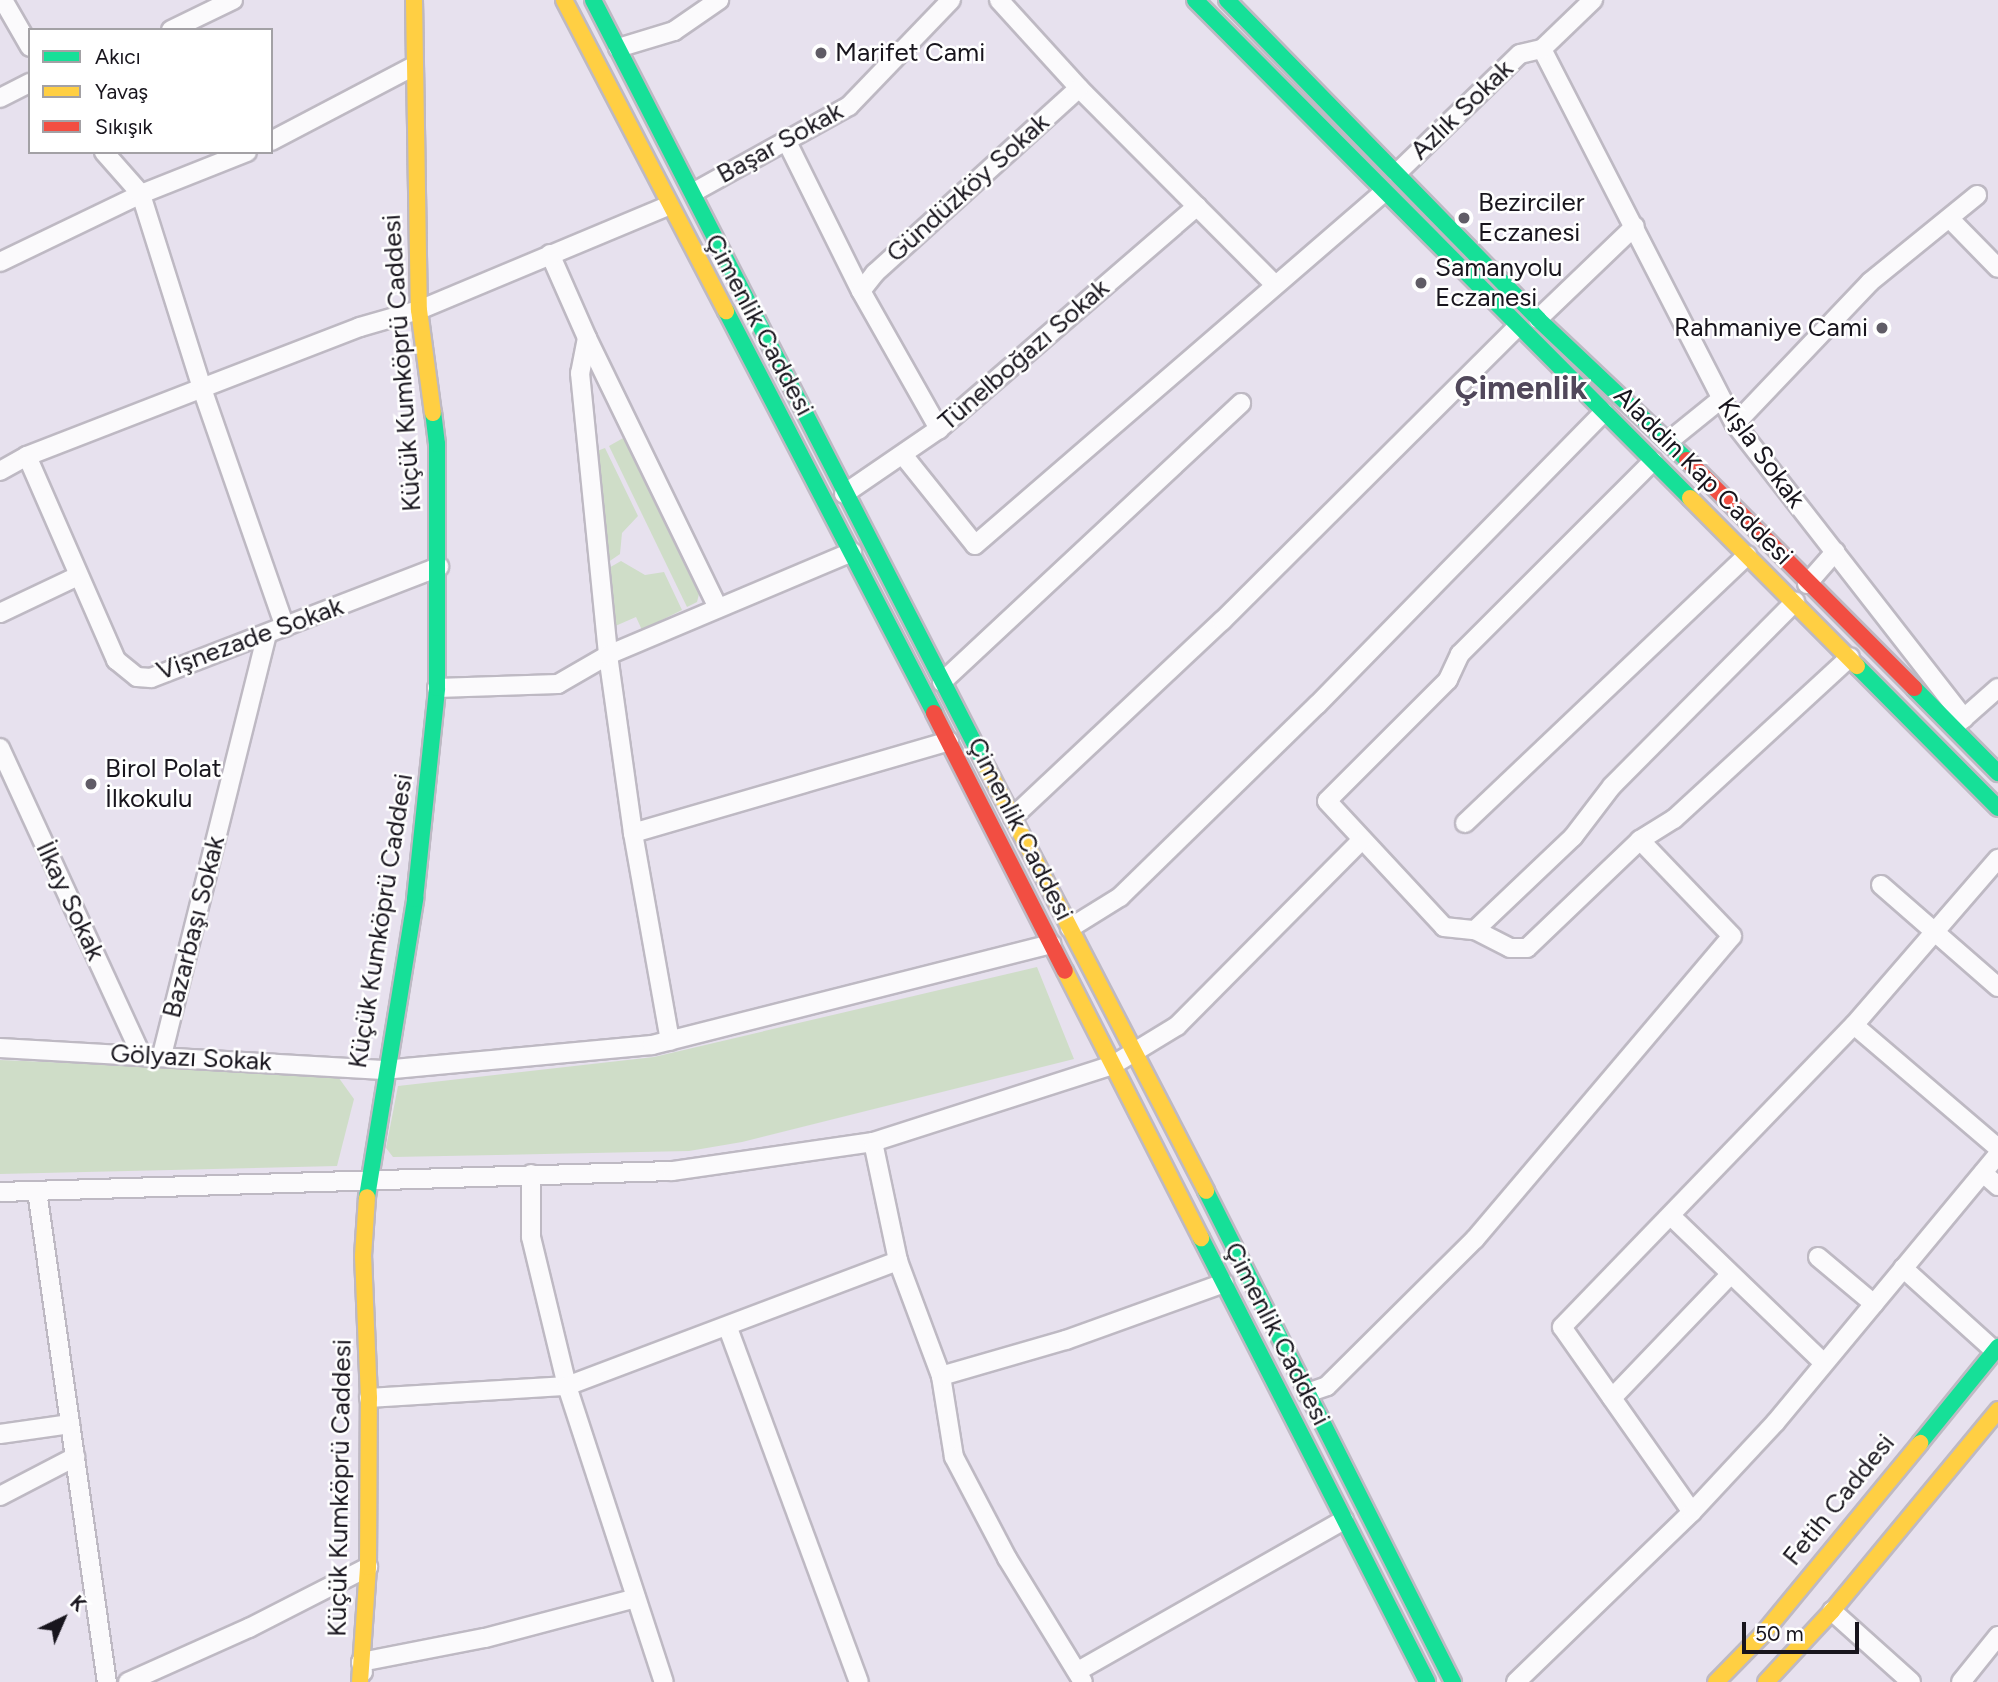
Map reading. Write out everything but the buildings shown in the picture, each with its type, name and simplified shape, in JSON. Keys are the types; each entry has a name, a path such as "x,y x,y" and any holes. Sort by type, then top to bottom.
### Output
{"street":[{"path":"3,0 28,44"},
{"path":"175,28 233,0"},
{"name":"Küçük Kumköprü Caddesi","path":"361,1662 368,1567 369,1398 363,1256 368,1177 383,1070 415,899 437,688 438,444 419,310 412,67 414,0"},
{"name":"Çimenlik Caddesi","path":"564,0 668,206 949,741 1427,1682"},
{"name":"Çimenlik Caddesi","path":"593,0 694,192 844,495 1135,1051 1452,1682"},
{"path":"618,48 674,31 719,0"},
{"name":"Başar Sokak","path":"694,192 849,106 951,0"},
{"path":"999,0 1079,88 1275,285"},
{"name":"Aladdin Kap Caddesi","path":"1195,0 1517,327 1795,602 1998,808"},
{"name":"Aladdin Kap Caddesi","path":"1227,0 1538,319 1669,441 1807,584 1959,723 1998,773"},
{"name":"Azlık Sokak","path":"1397,173 1520,54 1542,49 1593,0"},
{"name":"Kışla Sokak","path":"1542,49 1735,424 1835,552 1959,723"},
{"path":"273,140 412,67"},
{"path":"0,99 28,84"},
{"name":"Gündüzköy Sokak","path":"861,291 875,273 1079,88"},
{"path":"787,142 861,291 939,429"},
{"path":"106,154 141,194 202,388 285,627"},
{"path":"0,262 141,194 242,154"},
{"path":"902,455 975,545 1384,192"},
{"path":"1735,424 1870,282 1951,220 1977,195"},
{"path":"0,471 27,456 360,327 419,310 668,206"},
{"name":"Tünelboğazı Sokak","path":"844,495 939,429 1197,206"},
{"path":"1951,220 1998,268"},
{"path":"1538,319 1635,226"},
{"path":"551,254 587,338 718,608"},
{"path":"1013,817 1222,621 1517,327"},
{"path":"587,338 580,373 608,655 633,833 670,1041"},
{"path":"1669,441 1721,399"},
{"path":"942,682 1241,403"},
{"path":"1070,928 1120,897 1317,705 1604,412"},
{"name":"Vişnezade Sokak","path":"27,456 116,660 137,677 151,678 439,567"},
{"path":"1653,461 1460,654 1448,680 1327,801 1444,927 1475,930 1510,948 1527,948 1640,840 1674,819 1850,657"},
{"path":"437,688 558,684 608,655 852,552"},
{"path":"1807,584 1835,552"},
{"path":"1465,823 1747,555"},
{"path":"0,613 78,576"},
{"path":"1475,930 1573,837 1612,786 1795,602"},
{"name":"Bazarbaşı Sokak","path":"162,1055 267,635"},
{"path":"1959,723 1998,688"},
{"path":"633,833 949,741"},
{"name":"İlkay Sokak","path":"0,748 141,1054"},
{"path":"1307,1393 1327,1386 1475,1240 1732,936 1640,840"},
{"path":"0,1192 368,1177 672,1171 873,1142 1113,1065 1177,1026 1362,841"},
{"path":"1692,1512 1562,1327 1854,1025 1998,859"},
{"path":"1881,885 1998,987"},
{"name":"Gölyazı Sokak","path":"0,1048 162,1055 383,1070 670,1041 1051,944"},
{"path":"1854,1025 1998,1148"},
{"path":"873,1142 898,1261 941,1376 954,1457 1007,1558 1077,1678 1344,1520"},
{"path":"1516,1682 1692,1512 1824,1363 1998,1154"},
{"path":"1983,1172 1998,1186"},
{"path":"531,1174 531,1237 567,1386 664,1682"},
{"path":"37,1191 107,1682"},
{"path":"1671,1216 1824,1363"},
{"path":"1818,1257 1874,1304"},
{"path":"369,1398 567,1386 728,1328 898,1261"},
{"path":"1903,1268 1996,1349"},
{"path":"1612,1398 1730,1275"},
{"path":"941,1376 1066,1340 1224,1283"},
{"path":"728,1328 859,1682"},
{"name":"Fetih Caddesi","path":"1716,1682 1762,1635 1996,1349"},
{"path":"1766,1682 1832,1611 1998,1410"},
{"path":"0,1434 70,1424"},
{"path":"0,1496 75,1457"},
{"path":"129,1682 249,1628 368,1567"},
{"path":"363,1682 361,1662 485,1638 636,1598"},
{"path":"1832,1611 1911,1682"},
{"path":"1961,1682 1998,1636"}],"green space":[{"path":"625,437 700,590 697,602 687,607 609,446"},
{"path":"605,448 638,516 622,533 620,554 607,563 597,451"},
{"path":"621,561 645,575 664,572 682,610 642,630 636,617 613,627 607,569"},
{"path":"1037,967 1074,1059 742,1142 689,1151 393,1157 386,1148 398,1086 654,1057"},
{"path":"0,1060 336,1074 354,1099 337,1166 0,1174"}],"traffic: fast":[{"path":"593,0 988,770"},
{"path":"1195,0 1690,498"},
{"path":"1227,0 1538,319 1687,460"},
{"path":"726,311 934,713"},
{"path":"367,1197 415,899 437,688 437,444 433,413"},
{"path":"1857,666 1998,808"},
{"path":"1914,688 1998,773"},
{"path":"1206,1191 1453,1682"},
{"path":"1201,1238 1427,1682"},
{"path":"1920,1443 1998,1347"}],"traffic: slow":[{"path":"414,0 419,310 433,413"},
{"path":"564,0 726,311"},
{"path":"1690,498 1857,666"},
{"path":"988,770 1206,1191"},
{"path":"1065,971 1201,1238"},
{"path":"360,1682 368,1567 369,1398 363,1256 367,1197"},
{"path":"1766,1682 1832,1611 1998,1410"},
{"path":"1716,1682 1762,1635 1920,1443"}],"traffic: jam":[{"path":"1687,460 1914,688"},
{"path":"934,713 1065,971"}],"place":[{"name":"Marifet Cami","path":"821,53"},
{"name":"Bezirciler Eczanesi","path":"1464,218"},
{"name":"Samanyolu Eczanesi","path":"1421,283"},
{"name":"Rahmaniye Cami","path":"1882,328"},
{"name":"Birol Polat İlkokulu","path":"91,784"}],"district":[{"name":"Çimenlik","path":"1521,388"}]}
